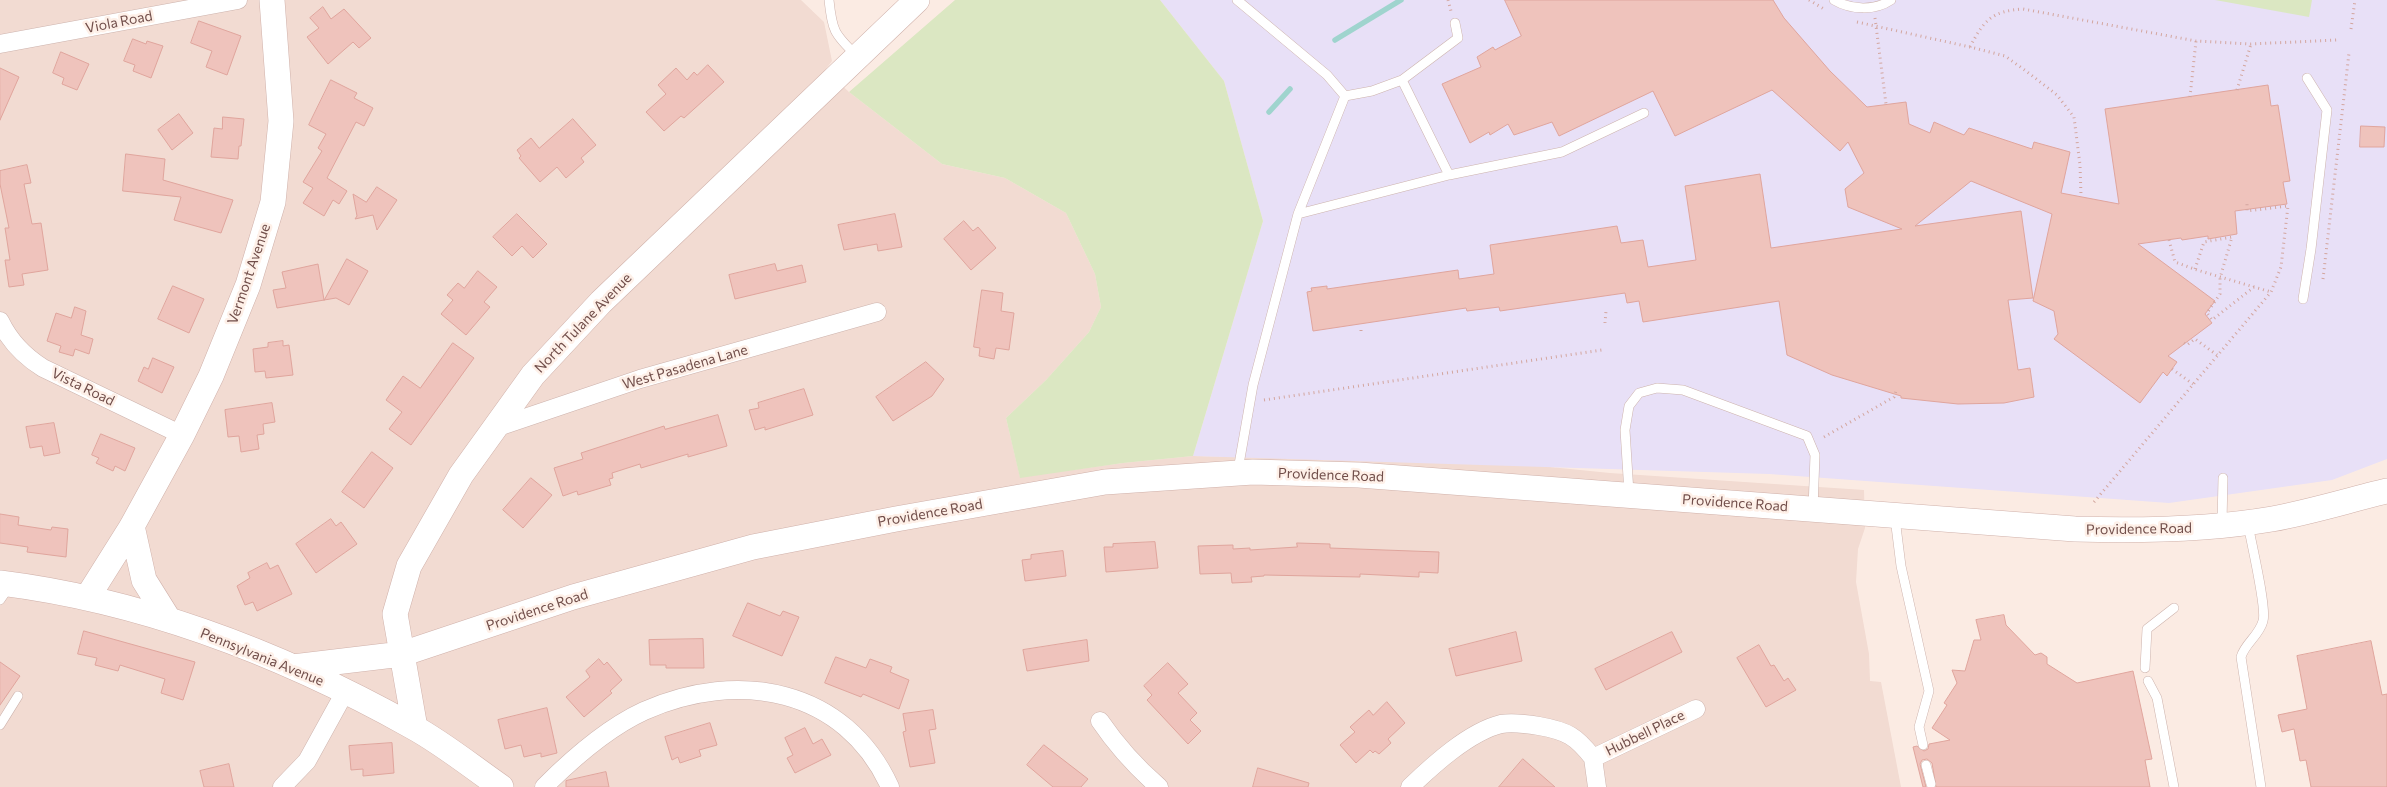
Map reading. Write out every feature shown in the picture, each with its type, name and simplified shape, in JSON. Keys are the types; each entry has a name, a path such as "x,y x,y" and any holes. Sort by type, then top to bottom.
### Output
{"street":[{"name":"Viola Road","path":"0,44 238,0"},
{"name":"Vermont Avenue","path":"87,598 132,526 182,435 211,376 248,285 273,202 281,120 272,0"},
{"name":"North Tulane Avenue","path":"414,728 395,614 409,566 461,475 533,375 601,302 917,0"},
{"name":"West Pasadena Lane","path":"495,428 640,379 877,312"},
{"name":"Vista Road","path":"0,321 14,345 29,360 182,435"},
{"name":"Providence Road","path":"293,667 402,654 574,597 753,547 1105,482 1237,473 1359,475 2075,529 2160,531 2248,523 2387,491"},
{"path":"132,526 144,580 169,620"},
{"name":"Pennsylvania Avenue","path":"3,589 87,598 169,620 293,667 414,728 501,787"},
{"path":"544,787 598,739 642,712 696,695 736,690 778,693 822,709 853,732 882,768 890,787"},
{"path":"282,787 306,761 345,692"},
{"name":"Hubbell Place","path":"1593,758 1696,709"},
{"path":"1100,721 1113,741 1134,765 1158,787"},
{"path":"1410,787 1460,743 1500,724 1523,723 1557,729 1578,740 1593,758 1597,787"}],"lane":[{"path":"829,0 831,21 836,37 858,56"},
{"path":"1237,0 1327,75 1345,96"},
{"path":"1834,0 1858,8 1872,8 1891,0"},
{"path":"1345,96 1372,91 1402,80 1458,38 1455,23"},
{"path":"2303,299 2312,249 2327,110 2307,78"},
{"path":"1402,80 1449,175"},
{"path":"1237,473 1254,385 1298,214 1345,96"},
{"path":"1298,214 1449,175 1562,152 1644,113"},
{"path":"1630,496 1625,430 1629,406 1640,393 1657,388 1683,390 1807,436 1815,455 1813,509"},
{"path":"2222,526 2223,478"},
{"path":"1894,515 1901,566 1929,691 1919,727 1923,745"},
{"path":"2248,523 2264,617 2255,638 2241,657 2260,787"},
{"path":"2145,668 2147,629 2174,608"},
{"path":"2148,681 2157,698 2174,787"},
{"path":"0,725 18,696"},
{"path":"1926,765 1930,784"}],"path":[{"path":"2351,29 2355,0"},
{"path":"1872,8 1886,104"},
{"path":"1970,46 1982,26 1994,15 2006,10 2023,9 2196,41 2251,44 2337,40"},
{"path":"1876,26 1970,46 2005,56 2057,95 2074,117 2080,165 2081,196"},
{"path":"2190,96 2196,41"},
{"path":"2237,90 2251,44"},
{"path":"2323,278 2349,53"},
{"path":"2094,502 2271,292 2281,267 2288,206 2247,211 2247,201"},
{"path":"2195,270 2204,242 2232,238 2220,278 2220,294 2207,313 2212,320 2254,287"},
{"path":"2169,240 2175,262 2220,278 2271,292"},
{"path":"1605,323 1606,311"},
{"path":"2184,343 2187,345 2195,339 2217,355"},
{"path":"1264,400 1602,350"},
{"path":"2172,369 2193,384"},
{"path":"1824,437 1894,397 1896,391"}],"shaded area":[{"path":"0,0 801,0 824,22 832,61 825,70 849,92 942,164 1005,178 1066,213 1095,274 1101,307 1089,332 1046,380 1006,418 1020,477 1193,456 1520,464 1610,473 1864,490 1865,528 1858,549 1856,582 1869,654 1870,681 1881,682 1901,787 0,787"},
{"path":"1160,0 2387,0 2387,459 2332,480 2169,503 1769,474 1193,456 1263,221 1224,81"}],"green space":[{"path":"955,0 1160,0 1224,81 1263,221 1193,456 1123,463 1020,478 1006,418 1046,380 1089,332 1101,307 1095,274 1066,213 1005,178 942,164 849,92"},
{"path":"2215,0 2312,0 2309,17"}],"building":[{"path":"1505,0 1773,0 1784,18 1830,71 1867,107 1906,102 1909,124 1930,133 1934,122 1964,135 1969,128 2032,149 2034,142 2070,152 2061,193 2119,204 2105,109 2268,85 2271,106 2278,105 2290,181 2283,182 2287,204 2235,211 2237,234 2208,239 2208,236 2138,244 2215,301 2205,314 2212,323 2168,356 2177,362 2167,376 2163,372 2140,403 2054,339 2058,334 2054,311 2033,301 2052,214 1971,181 1915,226 2021,211 2033,298 2008,300 2018,370 2030,368 2034,397 2004,403 1958,404 1901,398 1901,396 1832,375 1787,355 1779,301 1643,322 1639,301 1627,303 1625,293 1500,311 1499,307 1467,311 1466,308 1313,331 1307,292 1312,291 1311,288 1327,286 1327,289 1458,270 1459,279 1494,274 1490,245 1617,226 1621,243 1643,240 1648,267 1696,260 1685,186 1760,174 1771,248 1902,229 1848,207 1845,189 1864,173 1848,142 1840,151 1772,90 1675,136 1653,91 1559,136 1552,122 1514,135 1508,124 1490,135 1489,132 1470,143 1442,84 1481,67 1477,57 1493,47 1495,50 1521,36"},
{"path":"323,7 331,19 344,9 371,38 359,48 353,42 328,64 307,37 319,28 310,18"},
{"path":"199,21 241,36 227,75 206,67 212,51 191,43"},
{"path":"133,39 146,44 147,41 163,46 151,78 133,71 135,65 124,61"},
{"path":"61,52 89,64 77,90 62,84 64,78 53,73"},
{"path":"708,65 724,82 684,118 681,116 664,131 646,112 666,94 658,85 676,68 687,80 694,72 697,75"},
{"path":"0,68 19,77 0,120"},
{"path":"331,80 357,93 354,98 373,108 364,126 356,122 327,178 347,191 339,204 333,200 324,216 303,203 313,188 303,182 322,151 318,148 326,134 309,125"},
{"path":"179,114 193,133 172,150 158,130"},
{"path":"223,117 244,119 238,159 211,157 214,128 222,129"},
{"path":"573,119 596,145 581,158 584,162 566,178 557,167 540,182 519,158 521,156 517,150 531,138 539,148"},
{"path":"2361,126 2385,127 2384,147 2360,147"},
{"path":"126,154 165,159 163,180 233,200 221,233 174,220 181,197 123,191"},
{"path":"27,165 31,183 24,184 32,224 41,223 48,270 22,274 24,285 9,287 5,260 10,260 5,228 9,228 0,184 0,171"},
{"path":"377,187 397,200 377,230 373,215 355,219 357,216 353,194 366,202"},
{"path":"517,214 547,244 533,258 522,246 512,256 493,237"},
{"path":"895,214 902,247 878,251 877,244 844,250 838,225"},
{"path":"964,221 973,231 978,227 996,248 971,270 944,239"},
{"path":"347,259 368,271 349,305 336,298 277,308 273,290 286,288 282,272 318,264 324,300"},
{"path":"775,264 777,271 802,265 806,282 735,299 729,275"},
{"path":"478,271 497,287 484,302 490,307 466,335 441,314 453,300 447,295 458,283 464,288"},
{"path":"173,286 204,299 189,333 158,319"},
{"path":"982,290 1003,293 1001,311 1014,313 1009,350 996,348 994,359 979,356 980,348 974,347"},
{"path":"75,307 86,311 81,335 93,339 89,354 75,349 73,356 59,352 61,346 47,341 56,313 71,318"},
{"path":"283,341 283,346 289,345 293,375 266,378 265,371 255,372 253,349 268,347 268,343"},
{"path":"453,343 474,358 411,445 389,429 402,412 386,400 403,376 420,388"},
{"path":"153,358 174,367 162,393 138,381 144,367 148,369"},
{"path":"926,362 944,379 932,396 893,421 876,397"},
{"path":"804,389 813,415 765,430 765,427 755,430 749,410 759,408 758,403"},
{"path":"272,403 275,422 263,424 264,434 257,435 259,449 241,452 239,436 228,437 225,410"},
{"path":"718,415 727,446 688,457 688,454 641,468 640,464 612,473 613,478 609,479 611,485 578,495 577,491 563,496 554,468 583,459 581,453 664,426 665,429"},
{"path":"54,423 60,453 44,456 42,446 30,448 26,427"},
{"path":"101,434 135,448 125,471 115,466 113,471 96,463 99,458 92,455"},
{"path":"372,452 393,468 364,508 342,492"},
{"path":"531,478 552,495 523,528 503,510"},
{"path":"0,514 19,517 18,525 51,530 52,527 68,529 66,557 27,552 28,547 0,543"},
{"path":"331,519 336,526 341,522 357,544 316,573 296,544"},
{"path":"1155,542 1158,568 1106,572 1104,547 1113,547 1113,544"},
{"path":"1297,543 1330,544 1330,548 1439,552 1438,573 1419,572 1419,577 1360,574 1360,577 1264,575 1251,577 1252,582 1232,583 1231,573 1200,574 1198,546 1233,545 1233,549 1250,548 1250,550 1297,547"},
{"path":"1063,551 1066,576 1025,581 1022,560 1031,559 1031,555"},
{"path":"267,563 270,569 278,565 292,594 257,611 253,602 245,605 237,586 250,578 248,573"},
{"path":"748,603 780,616 783,611 799,617 782,656 733,636"},
{"path":"2004,615 2006,625 2035,655 2041,653 2047,657 2047,664 2077,683 2133,671 2152,759 2145,760 2150,787 1936,787 1932,763 1927,759 1922,760 1920,764 1926,787 1923,787 1913,747 1917,746 1924,751 1928,749 1929,744 1950,740 1932,728 1947,705 1944,703 1957,683 1952,670 1965,671 1974,640 1981,640 1976,620"},
{"path":"84,631 195,662 183,700 161,693 165,679 120,665 118,671 95,665 97,658 78,654"},
{"path":"1516,632 1522,661 1456,676 1449,649"},
{"path":"1672,632 1682,652 1606,690 1595,669"},
{"path":"703,639 704,668 666,668 666,665 650,665 649,640"},
{"path":"1087,640 1089,661 1027,671 1023,650"},
{"path":"2371,641 2382,695 2387,694 2387,787 2311,787 2306,760 2300,761 2294,729 2282,732 2278,715 2307,709 2297,656"},
{"path":"1759,645 1771,666 1774,665 1784,681 1788,678 1796,690 1766,707 1737,658"},
{"path":"836,657 866,668 870,659 892,667 890,672 909,680 899,709 863,694 861,697 825,683"},
{"path":"599,659 604,665 607,662 622,680 610,691 612,693 584,717 566,697 590,677 586,671"},
{"path":"0,662 20,676 0,705"},
{"path":"1168,663 1188,684 1178,693 1197,713 1190,720 1201,731 1188,744 1147,700 1152,695 1144,686"},
{"path":"1387,702 1405,723 1388,739 1391,743 1379,754 1375,751 1373,753 1370,750 1356,763 1340,745 1355,732 1350,727 1369,710 1373,715"},
{"path":"547,708 557,753 541,757 541,753 524,757 521,745 505,749 498,720"},
{"path":"933,710 936,729 929,730 935,763 910,767 903,732 906,731 903,714"},
{"path":"710,723 717,745 699,750 701,756 680,763 678,757 672,760 665,737"},
{"path":"805,728 813,744 822,739 831,755 795,773 787,758 793,755 785,738"},
{"path":"392,743 394,773 363,776 363,769 351,770 349,746"},
{"path":"1044,745 1088,779 1081,787 1053,787 1027,765"},
{"path":"1523,759 1555,787 1499,787"},
{"path":"229,764 234,787 204,787 200,771"},
{"path":"1258,768 1309,783 1308,787 1253,787"},
{"path":"606,772 609,787 566,787 566,781"}],"waterway":[{"path":"1335,40 1401,0"},
{"path":"1269,112 1290,89"}]}
